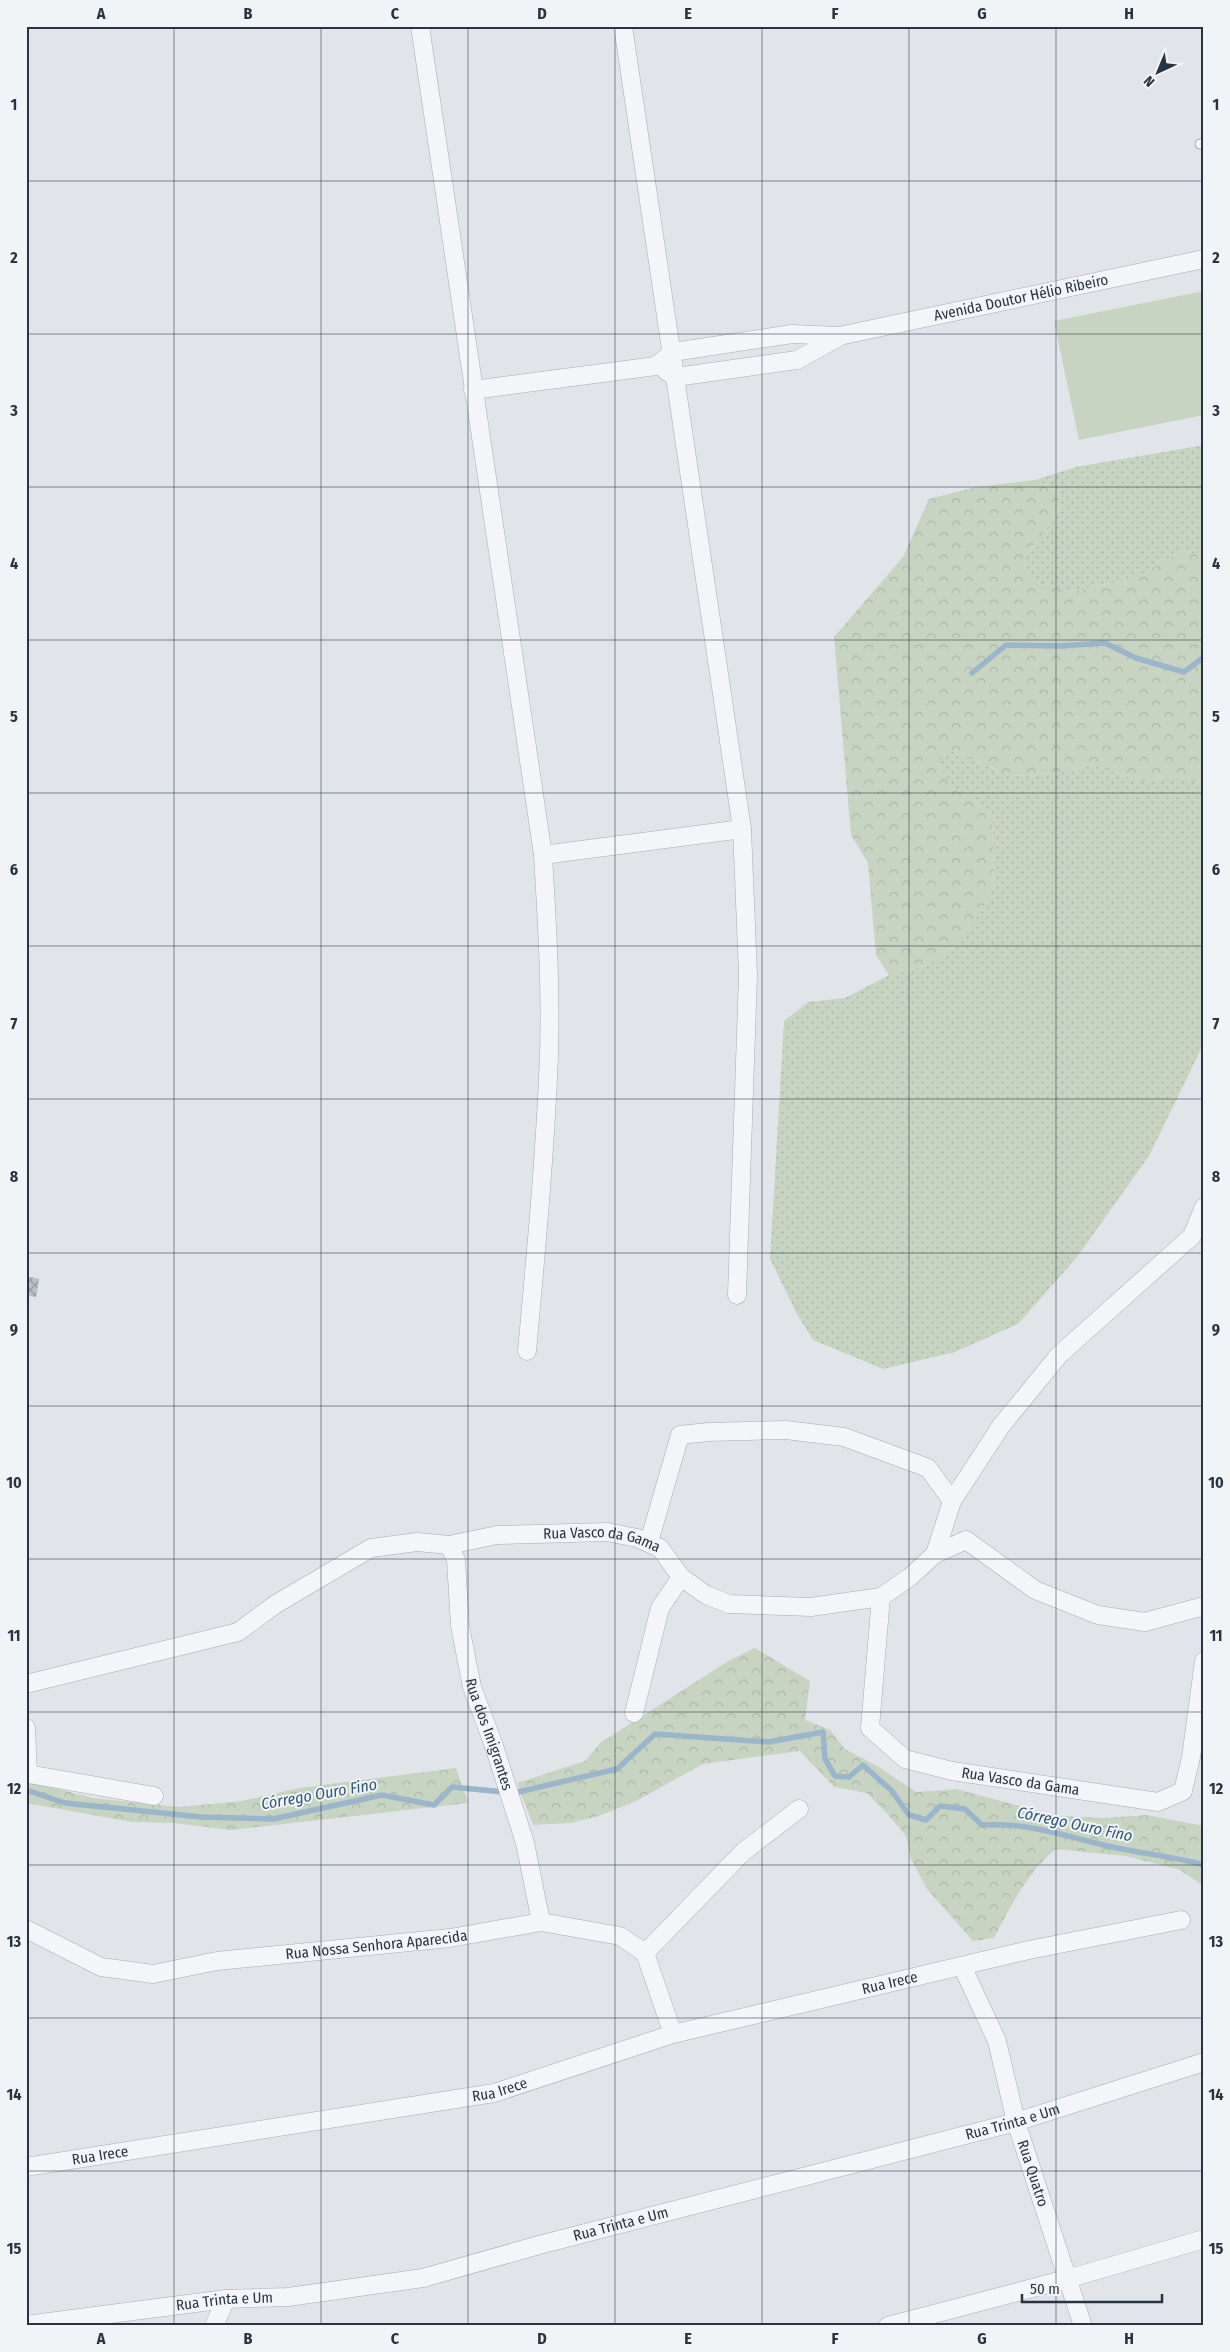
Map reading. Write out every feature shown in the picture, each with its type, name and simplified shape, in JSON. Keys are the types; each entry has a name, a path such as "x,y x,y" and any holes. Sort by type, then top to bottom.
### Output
{"street":[{"path":"420,26 543,855 549,959 549,1054 543,1169 527,1351"},
{"path":"623,26 673,352 742,829 748,975 737,1296"},
{"name":"Avenida Doutor Hélio Ribeiro","path":"840,336 1204,259"},
{"path":"474,390 656,366 673,352 792,334 840,336"},
{"path":"656,366 676,377 797,360 840,336"},
{"path":"543,855 742,829"},
{"path":"935,1554 952,1501 1001,1426 1059,1356 1192,1236 1204,1207"},
{"path":"648,1542 680,1435 708,1432 786,1430 844,1437 928,1468 952,1501"},
{"name":"Rua Vasco da Gama","path":"26,1684 238,1632 276,1604 371,1548 418,1542 449,1545 498,1535 607,1532 638,1538 660,1548 681,1577 706,1596 729,1604 811,1607 881,1596 910,1577 935,1554 966,1540 1035,1590 1098,1615 1145,1622 1204,1606"},
{"name":"Rua dos Imigrantes","path":"449,1545 456,1560 460,1626 472,1687 525,1843 540,1922"},
{"path":"634,1713 660,1608 681,1577"},
{"name":"Rua Vasco da Gama","path":"881,1596 870,1728 905,1758 952,1771 1158,1802 1183,1791 1191,1757 1204,1662"},
{"path":"26,1728 28,1774 154,1796"},
{"path":"673,2034 645,1953 743,1852 799,1809"},
{"name":"Rua Irece","path":"26,2167 494,2093 673,2034 1028,1950 1181,1920"},
{"name":"Rua Nossa Senhora Aparecida","path":"26,1929 100,1967 153,1974 217,1962 450,1938 540,1922 620,1936 645,1953"},
{"name":"Rua Quatro","path":"962,1966 997,2041 1016,2122 1083,2326"},
{"name":"Rua Trinta e Um","path":"26,2325 226,2299 288,2297 423,2278 539,2245 1016,2122 1204,2062"},
{"path":"888,2326 1204,2239"},
{"path":"214,2326 226,2299"}],"green space":[{"path":"1204,291 1204,415 1079,440 1054,321"},
{"path":"1204,445 1204,557 1183,550 1135,578 1068,592 1031,581 1023,558 1060,512 1059,491 1035,480 1076,467"},
{"path":"1035,480 1059,491 1060,512 1023,558 1031,581 1069,592 1135,578 1183,550 1204,557 1204,782 1172,777 1138,781 1094,765 1057,773 1012,776 949,750 938,763 951,787 992,812 994,887 978,916 954,947 927,965 889,975 876,955 868,863 851,835 834,637 903,557 929,499 976,487"},
{"path":"949,750 1012,776 1057,773 1094,765 1138,781 1172,777 1204,782 1204,1043 1149,1156 1077,1257 1018,1324 955,1352 883,1369 813,1340 798,1316 770,1259 784,1021 808,1002 845,998 889,975 927,965 954,947 994,887 992,812 951,787 938,763"},
{"path":"755,1648 810,1681 805,1720 830,1730 845,1749 879,1767 916,1792 956,1789 1057,1816 1104,1818 1147,1815 1204,1826 1204,1886 1180,1870 1126,1856 1055,1849 1028,1879 1013,1902 994,1938 973,1941 927,1889 911,1859 906,1836 891,1818 867,1793 834,1787 800,1751 703,1764 636,1801 599,1816 570,1823 533,1825 517,1783 585,1761 600,1743 730,1660"},
{"path":"456,1768 468,1803 231,1830 173,1823 132,1822 26,1803 26,1781 93,1798 178,1807 242,1801 299,1788"}],"building":[{"path":"26,1276 39,1279 36,1297 26,1295"}],"waterway":[{"path":"972,673 1006,645 1060,646 1105,643 1136,658 1184,672 1204,657"},
{"name":"Córrego Ouro Fino","path":"26,1790 65,1803 201,1817 273,1819 382,1795 434,1805 452,1787 514,1793 617,1769 655,1734 769,1742 823,1732 825,1759 835,1776 849,1777 863,1765 892,1791 909,1815 926,1820 940,1806 965,1809 982,1825 1034,1828 1117,1848 1204,1865"}]}
